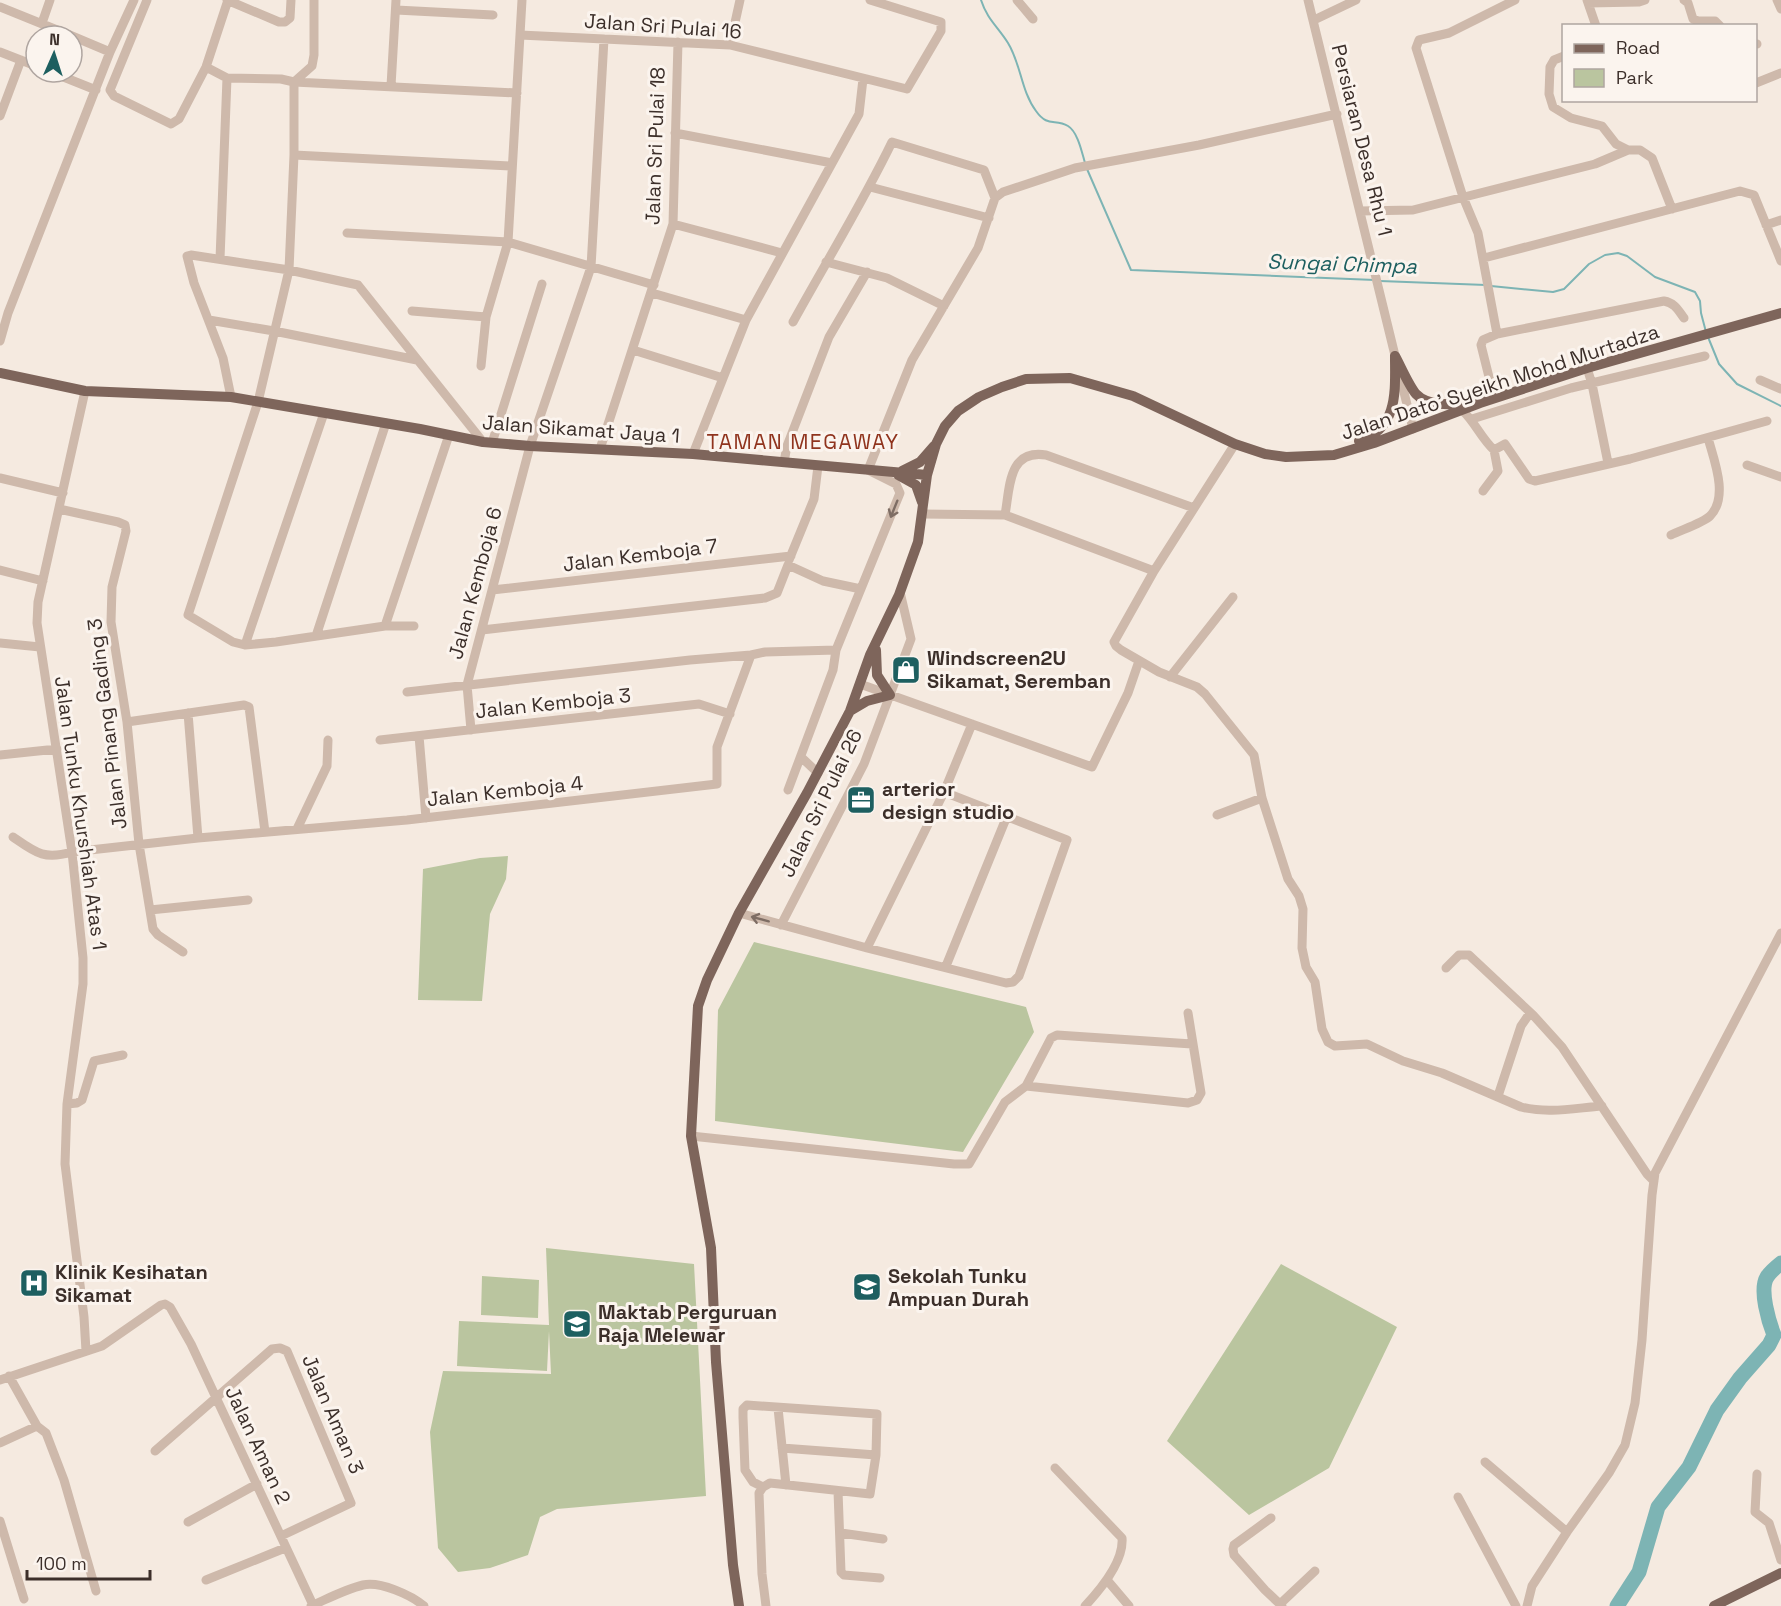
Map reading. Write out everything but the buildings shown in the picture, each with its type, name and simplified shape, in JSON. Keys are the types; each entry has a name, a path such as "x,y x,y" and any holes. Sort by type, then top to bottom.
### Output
{"main road":[{"name":"Jalan Dato' Syeikh Mohd Murtadza","path":"739,1606 716,1362 711,1248 691,1136 698,1006 707,980 739,913 818,773 850,711 876,642 900,592 918,542 927,476 936,444 945,426 958,411 979,397 1026,379 1055,377 1079,380 1133,396 1235,444 1265,454 1286,457 1334,455 1587,368 1781,313"},
{"path":"1395,356 1417,395 1443,404 1480,403"},
{"path":"1286,457 1335,448 1370,437 1385,425 1393,408 1395,356"},
{"name":"Jalan Sikamat Jaya 1","path":"0,373 85,391 231,397 487,442 693,454 927,476"},
{"path":"890,472 906,471 913,467 936,444"},
{"path":"890,472 916,485 923,511"},
{"path":"850,711 867,701 890,695 877,675 876,642"},
{"path":"1714,1606 1781,1573"}],"street":[{"path":"0,7 42,23 50,0"},
{"path":"0,342 8,313 110,52 134,0"},
{"path":"147,0 111,86 112,93 147,113 171,123 179,119 206,67 227,0 279,22 285,22 290,18 291,0"},
{"path":"314,0 312,66 294,82 294,155 289,270 258,402 188,615 233,642 245,645 385,626 414,626"},
{"path":"391,86 396,0"},
{"path":"482,366 486,317 508,242 522,0"},
{"path":"730,45 740,0"},
{"name":"Jalan Sri Pulai 16","path":"520,35 730,45 907,88 941,31 941,22 870,0"},
{"path":"1017,0 1033,19"},
{"name":"Persiaran Desa Rhu 1","path":"1308,0 1413,429"},
{"path":"1314,20 1356,0"},
{"path":"1497,334 1478,233 1463,197 1416,53 1417,43 1422,39 1449,33 1515,0"},
{"path":"1595,24 1587,1 1640,2 1645,0"},
{"path":"1684,0 1688,3 1693,18 1698,21 1715,21 1718,24"},
{"path":"1777,0 1781,9"},
{"path":"396,10 493,15"},
{"name":"Jalan Kemboja 6","path":"471,730 467,685 530,446 591,267 604,39"},
{"path":"84,41 110,52"},
{"name":"Jalan Sri Pulai 18","path":"600,449 673,224 678,42"},
{"path":"0,52 24,61"},
{"path":"1562,56 1554,60 1550,67 1549,94 1553,107 1571,118 1602,126 1616,144 1628,150"},
{"path":"0,116 21,60"},
{"path":"206,67 227,78 517,93"},
{"path":"1757,82 1781,73"},
{"path":"220,259 227,78"},
{"path":"693,454 746,320 859,114 863,79"},
{"path":"81,84 96,90"},
{"path":"788,790 833,670 836,650 900,493 896,484 868,470 912,360 978,248 995,198 1015,187 1075,168 1198,146 1337,114"},
{"path":"675,133 832,164"},
{"path":"793,322 870,187 892,142 984,170 995,198"},
{"path":"1360,211 1413,210 1595,164 1628,150 1640,150 1652,158 1672,209"},
{"path":"294,155 512,166"},
{"path":"870,187 989,218"},
{"path":"1484,258 1740,191 1754,195 1781,261"},
{"path":"1766,225 1781,220"},
{"path":"673,224 782,254"},
{"path":"347,233 508,242 591,267 746,320"},
{"path":"231,397 224,358 187,256 289,270 358,285 417,360 487,442"},
{"path":"826,262 887,278 944,306"},
{"path":"784,462 787,446 829,337 867,272"},
{"path":"487,442 542,284"},
{"path":"1490,381 1481,345 1483,340 1497,334 1664,301 1671,302 1684,318"},
{"path":"412,311 486,317"},
{"path":"209,320 417,360"},
{"path":"633,350 723,378"},
{"path":"1472,419 1571,388 1705,356"},
{"path":"1587,368 1608,463"},
{"path":"1760,380 1781,389"},
{"name":"Jalan Tunku Khurshiah Atas 1","path":"85,391 38,602 37,623 72,852 83,958 83,984 67,1104 65,1164 84,1317 86,1351"},
{"path":"1462,410 1472,419 1486,442 1494,450 1498,471 1483,491"},
{"path":"245,645 324,413"},
{"path":"1494,450 1505,444 1529,479 1535,481 1767,421"},
{"path":"316,636 386,423"},
{"path":"385,626 449,435"},
{"path":"1671,535 1710,517 1719,500 1717,474 1708,438"},
{"path":"1235,444 1154,571 1114,642 1121,650 1139,661 1170,677 1197,687 1247,745 1256,762 1262,798 1288,879 1299,896 1303,909 1302,948 1306,967 1315,982 1322,1029 1328,1042 1342,1047 1368,1044 1403,1061 1442,1073 1521,1107 1544,1111 1602,1106"},
{"path":"1005,515 1013,472 1018,461 1026,455 1036,453 1194,508"},
{"path":"1747,465 1781,477"},
{"path":"482,630 765,598 777,593 814,499 818,466"},
{"path":"0,478 63,493"},
{"name":"Jalan Pinang Gading 3","path":"59,509 125,525 126,531 112,587 111,622 127,722 139,844 153,928 158,935 183,952"},
{"path":"923,511 1005,515 1154,571"},
{"path":"789,560 823,581 861,589"},
{"name":"Jalan Kemboja 7","path":"492,590 789,560"},
{"path":"0,570 43,581"},
{"name":"Jalan Sri Pulai 26","path":"781,925 864,764 911,639 900,592"},
{"path":"1170,677 1233,597"},
{"path":"0,643 40,647"},
{"path":"407,692 765,652 836,650"},
{"path":"730,714 751,655"},
{"path":"860,684 1092,767 1128,693 1139,661"},
{"name":"Jalan Kemboja 3","path":"380,740 699,704 730,714"},
{"path":"127,722 247,706 250,710 265,832"},
{"path":"188,713 198,838"},
{"name":"Jalan Kemboja 4","path":"13,837 34,852 55,857 72,852 139,844 426,818 717,784 717,747 730,714"},
{"path":"867,948 944,792 972,724"},
{"path":"419,736 426,818"},
{"path":"297,829 327,766 328,740"},
{"path":"0,754 57,749"},
{"path":"801,757 818,773"},
{"path":"739,913 867,948 946,966 1006,983 1013,982 1019,976 1067,840 944,792"},
{"path":"1217,815 1262,798"},
{"path":"946,966 1007,816"},
{"path":"150,910 248,900"},
{"path":"1527,1606 1533,1587 1625,1445 1635,1403 1642,1340 1655,1173 1781,933"},
{"path":"1446,968 1459,955 1469,955 1530,1013 1562,1047 1647,1174 1654,1180"},
{"path":"1498,1096 1521,1026 1530,1013"},
{"path":"1026,1086 1188,1103 1197,1100 1201,1093 1188,1014"},
{"path":"691,1136 969,1164 1005,1102 1026,1086 1051,1038 1057,1035 1192,1044"},
{"path":"67,1104 82,1100 94,1060 123,1054"},
{"name":"Jalan Aman 2","path":"86,1351 102,1346 161,1305 165,1304 170,1307 191,1344 312,1606"},
{"name":"Jalan Aman 3","path":"215,1398 272,1349 279,1348 287,1351 351,1503 281,1536"},
{"path":"86,1351 4,1378 37,1426 46,1433 64,1480 96,1591"},
{"path":"155,1451 215,1398"},
{"path":"763,1487 753,1482 745,1470 743,1409 747,1405 877,1414 876,1455 870,1494 770,1483 759,1493 762,1574 766,1606"},
{"path":"778,1408 786,1485"},
{"path":"0,1443 37,1426"},
{"path":"782,1448 876,1455"},
{"path":"1485,1462 1567,1532"},
{"path":"1055,1468 1122,1538 1122,1547 1107,1580 1085,1606"},
{"path":"1757,1474 1755,1512 1769,1523 1781,1560"},
{"path":"188,1522 257,1484"},
{"path":"838,1491 841,1572 844,1575 880,1578"},
{"path":"1458,1497 1516,1606"},
{"path":"1271,1518 1234,1545 1234,1555 1281,1605 1315,1571"},
{"path":"0,1521 24,1599"},
{"path":"841,1533 883,1539"},
{"path":"206,1580 285,1548"},
{"path":"1107,1580 1128,1606"},
{"path":"312,1606 365,1585 378,1585 414,1598 423,1606"}],"green space":[{"path":"508,856 506,879 490,914 482,1001 418,1000 423,869 480,858"},
{"path":"754,942 1026,1007 1034,1032 963,1152 715,1121 718,1010"},
{"name":"Maktab Perguruan Raja Melewar","path":"546,1248 694,1264 706,1496 557,1509 540,1517 528,1555 490,1568 458,1572 438,1548 430,1432 443,1371 551,1374 549,1331 547,1371 457,1366 459,1321 549,1325"},
{"path":"1281,1264 1397,1327 1329,1468 1249,1515 1167,1441"},
{"path":"482,1276 539,1280 538,1318 481,1315"}],"waterway":[{"name":"Sungai Chimpa","path":"981,0 983,7 1012,51 1027,95 1036,111 1044,119 1063,124 1071,129 1079,143 1085,163"},
{"name":"Sungai Chimpa","path":"1087,169 1131,270 1375,280"},
{"name":"Sungai Chimpa","path":"1491,286 1553,292 1564,289 1589,264 1605,255 1618,253 1627,256 1655,277 1695,292 1700,301 1706,332"},
{"name":"Sungai Chimpa","path":"1380,281 1486,285"},
{"name":"Sungai Chimpa","path":"1708,337 1719,364 1737,384 1781,406"},
{"path":"1617,1606 1639,1572 1658,1507 1689,1467 1717,1410 1740,1378 1769,1345 1774,1335 1764,1290 1767,1277 1781,1263"}],"place":[{"name":"Windscreen2U Sikamat, Seremban","path":"906,670"},
{"name":"arterior design studio","path":"861,800"},
{"name":"Klinik Kesihatan Sikamat","path":"34,1283"},
{"name":"Sekolah Tunku Ampuan Durah","path":"867,1287"},
{"name":"Maktab Perguruan Raja Melewar","path":"577,1324"}],"district":[{"name":"TAMAN MEGAWAY","path":"803,442"}]}
